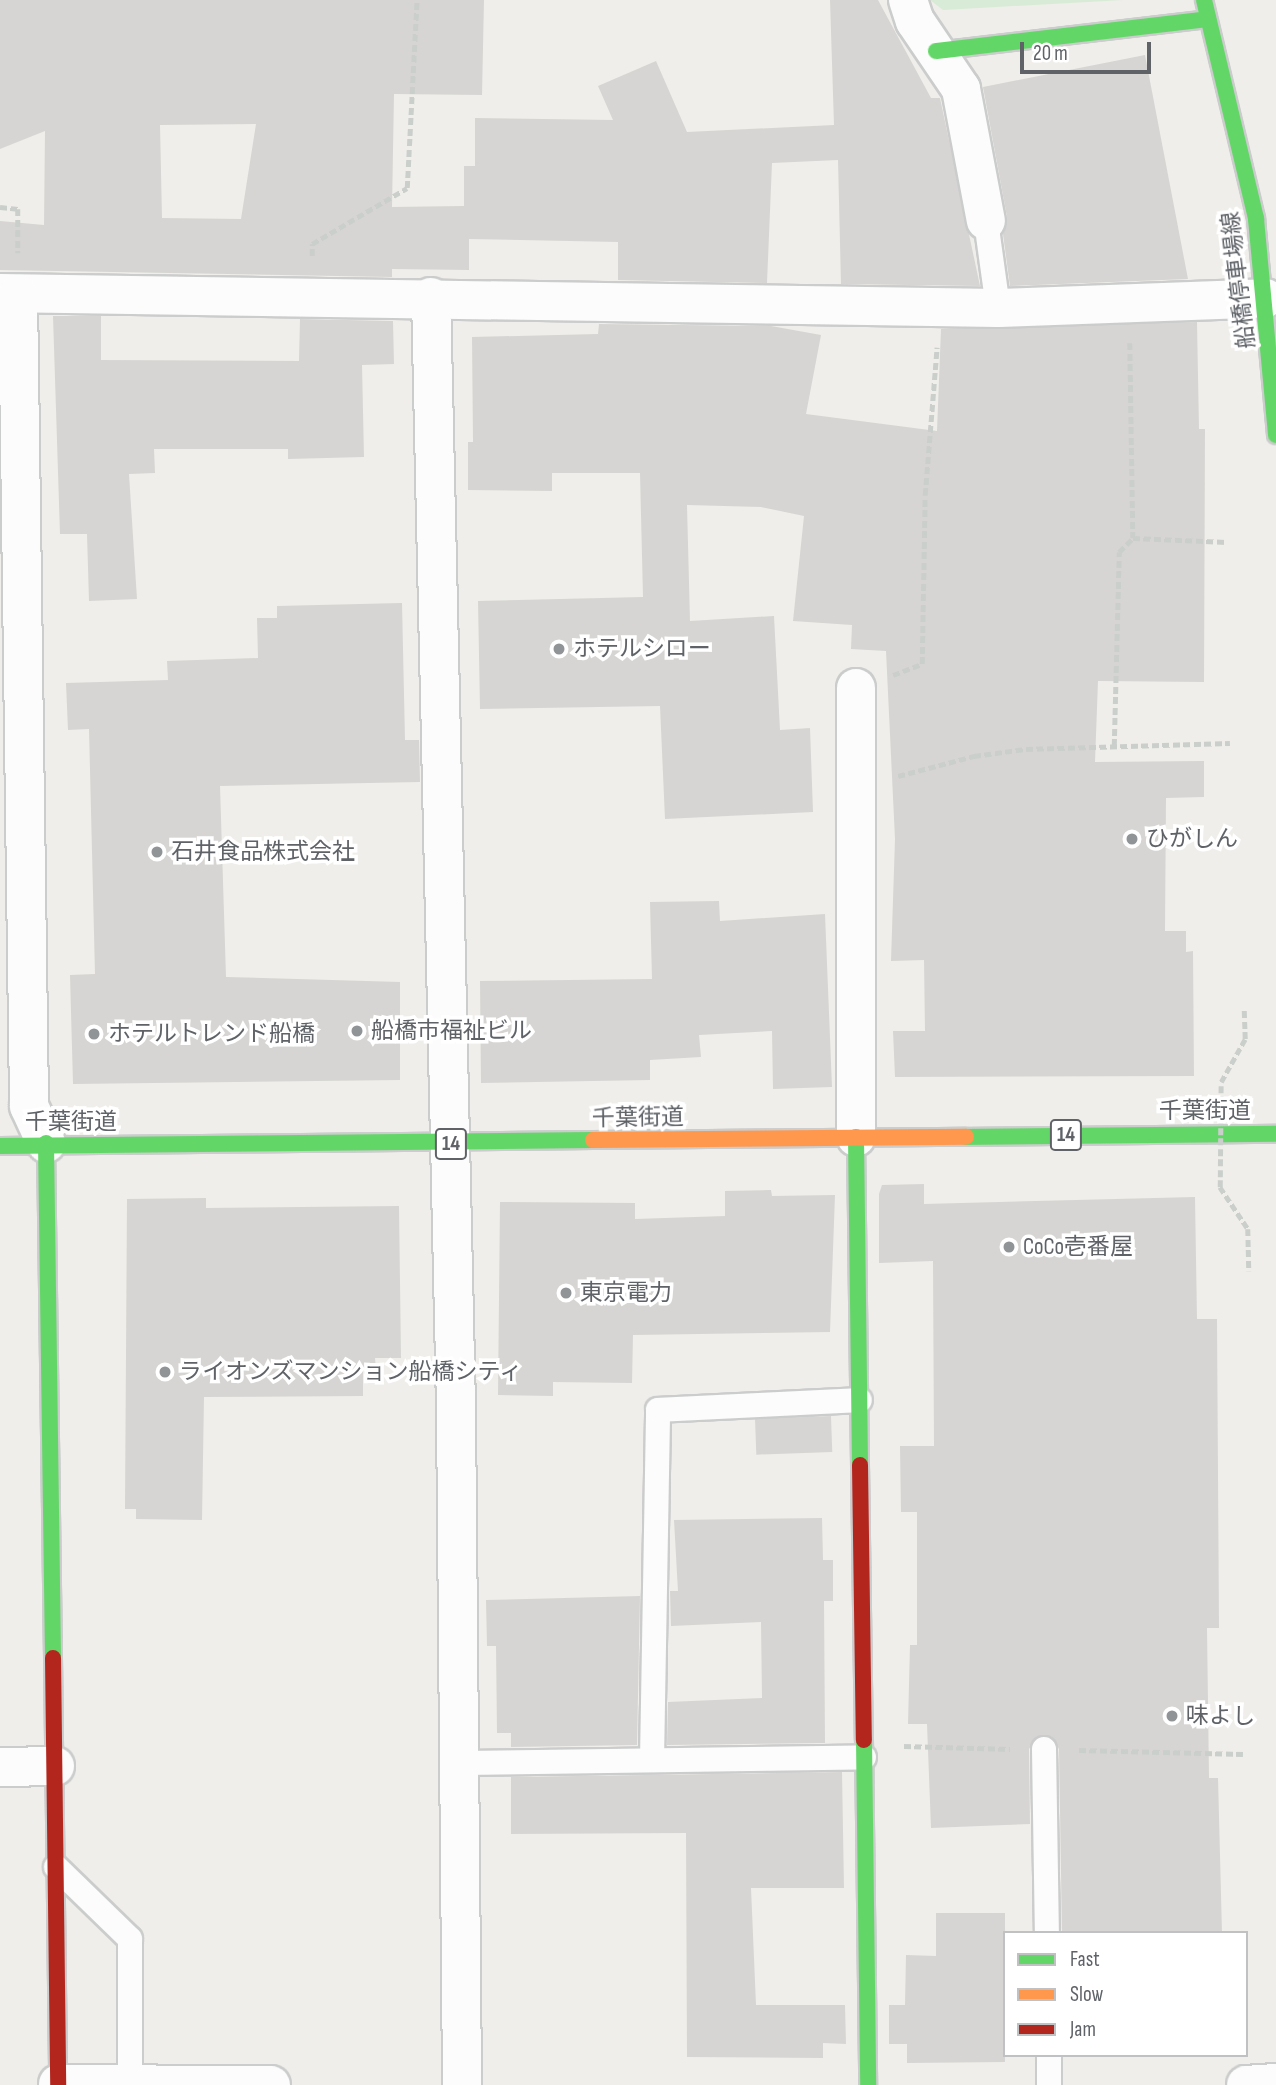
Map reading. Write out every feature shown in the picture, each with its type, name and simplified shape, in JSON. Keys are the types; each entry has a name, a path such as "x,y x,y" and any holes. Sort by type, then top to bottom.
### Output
{"main road":[{"name":"船橋停車場線","path":"1204,0 1241,140 1266,298 1276,435"},
{"path":"936,51 1208,19"},
{"name":"千葉街道","path":"0,1146 46,1143 448,1144 1276,1134"},
{"path":"856,1137 868,2085"},
{"path":"46,1143 58,2085"}],"street":[{"path":"908,0 961,89 986,221"},
{"path":"46,1143 29,1106 9,294 314,294 940,308 1129,306 1266,298"},
{"path":"431,297 459,1763 462,2085"},
{"path":"856,688 856,1137"},
{"path":"0,1767 55,1766"},
{"path":"1246,2085 1276,2083"},
{"path":"58,2085 271,2085"}],"lane":[{"path":"986,221 998,308"},
{"path":"652,1760 658,1410 860,1400"},
{"path":"1044,1749 1047,1931"},
{"path":"459,1763 864,1758"},
{"path":"56,1867 130,1939 130,2084"},
{"path":"1049,2057 1049,2085"}],"path":[{"path":"314,294 312,244 407,188 417,0"},
{"path":"0,207 18,209 9,294"},
{"path":"1114,746 1119,552 1133,538 1129,306"},
{"path":"856,688 922,664 925,495 940,308"},
{"path":"1133,538 1227,542"},
{"path":"856,788 974,756 1114,746 1230,743"},
{"path":"1244,1010 1245,1039 1221,1082 1220,1187 1248,1229 1249,1271"}],"green space":[{"path":"930,0 1123,0 943,10"}],"building":[{"path":"0,0 484,0 482,95 394,94 392,207 464,206 464,166 475,166 475,118 613,120 598,86 656,61 687,132 834,125 830,0 878,0 931,98 940,98 980,286 841,284 838,160 772,163 767,283 618,280 618,242 469,239 469,270 392,269 392,277 0,270 0,221 44,225 45,131 0,149","holes":["256,124 241,219 162,218 160,125"]},
{"path":"1145,55 1188,279 1010,286 1003,234 1007,217 983,87"},
{"path":"53,316 101,316 101,360 299,361 300,319 393,321 394,364 362,365 364,457 288,459 288,449 154,449 155,473 129,474 137,599 89,601 87,534 60,534"},
{"path":"1197,322 1199,429 1205,429 1204,682 1098,681 1095,762 1204,761 1204,797 1166,798 1165,931 1186,931 1186,952 1193,951 1194,1076 895,1077 893,1031 925,1031 924,960 891,961 895,839 886,651 851,649 852,625 793,621 804,516 761,507 687,505 690,621 774,616 780,730 810,728 813,812 665,819 660,706 480,709 478,601 643,597 640,473 552,473 552,491 468,490 468,442 473,442 472,337 598,334 599,324 771,326 821,335 806,414 937,431 941,329"},
{"path":"402,603 405,740 419,740 420,782 220,786 226,977 400,982 400,1080 73,1084 70,975 95,974 89,729 68,730 66,683 168,680 167,661 258,658 257,618 277,618 277,606"},
{"path":"719,901 720,921 825,914 832,1087 773,1089 772,1031 699,1035 701,1057 650,1060 650,1080 481,1083 480,981 652,979 650,902"},
{"path":"924,1184 924,1204 1195,1197 1197,1319 1217,1319 1219,1628 1207,1628 1209,1778 1218,1778 1222,1931 1062,1931 1059,1749 1051,1736 1037,1736 1029,1749 1030,1824 931,1828 927,1724 908,1724 910,1645 917,1645 917,1512 901,1512 900,1446 934,1446 933,1261 879,1263 879,1194 882,1185"},
{"path":"771,1190 772,1196 835,1195 830,1332 633,1335 632,1383 553,1382 553,1396 498,1395 500,1202 635,1203 635,1219 725,1216 725,1191"},
{"path":"206,1198 206,1208 399,1206 401,1358 375,1358 376,1368 363,1368 363,1396 204,1397 202,1520 136,1519 136,1509 125,1509 127,1199"},
{"path":"831,1416 832,1452 756,1455 755,1419"},
{"path":"822,1518 823,1560 833,1560 833,1601 824,1601 825,1743 667,1745 668,1702 762,1698 761,1622 671,1626 670,1591 678,1591 674,1520"},
{"path":"640,1596 637,1745 511,1747 511,1733 497,1733 496,1646 487,1646 486,1600"},
{"path":"842,1772 844,1888 751,1888 756,2005 845,2005 846,2044 823,2043 823,2058 687,2057 686,1833 511,1834 511,1777"},
{"path":"936,1913 1005,1913 1005,2062 907,2063 907,2044 889,2044 889,2005 905,2005 906,1955 936,1956"}],"traffic: fast":[{"path":"1204,0 1256,219 1276,435"},
{"path":"936,51 1208,19"},
{"path":"966,1137 1276,1134"},
{"path":"856,1137 860,1465"},
{"path":"0,1146 593,1140"},
{"path":"46,1143 53,1658"},
{"path":"864,1740 868,2085"}],"traffic: slow":[{"path":"593,1140 966,1137"}],"traffic: jam":[{"path":"860,1465 864,1740"},
{"path":"53,1658 58,2085"}],"place":[{"name":"ホテルシロー","path":"559,649"},
{"name":"ひがしん","path":"1132,839"},
{"name":"石井食品株式会社","path":"157,852"},
{"name":"船橋市福祉ビル","path":"357,1031"},
{"name":"ホテルトレンド船橋","path":"94,1034"},
{"name":"CoCo壱番屋","path":"1009,1247"},
{"name":"東京電力","path":"566,1293"},
{"name":"ライオンズマンション船橋シティ","path":"165,1372"},
{"name":"味よし","path":"1172,1716"}]}
